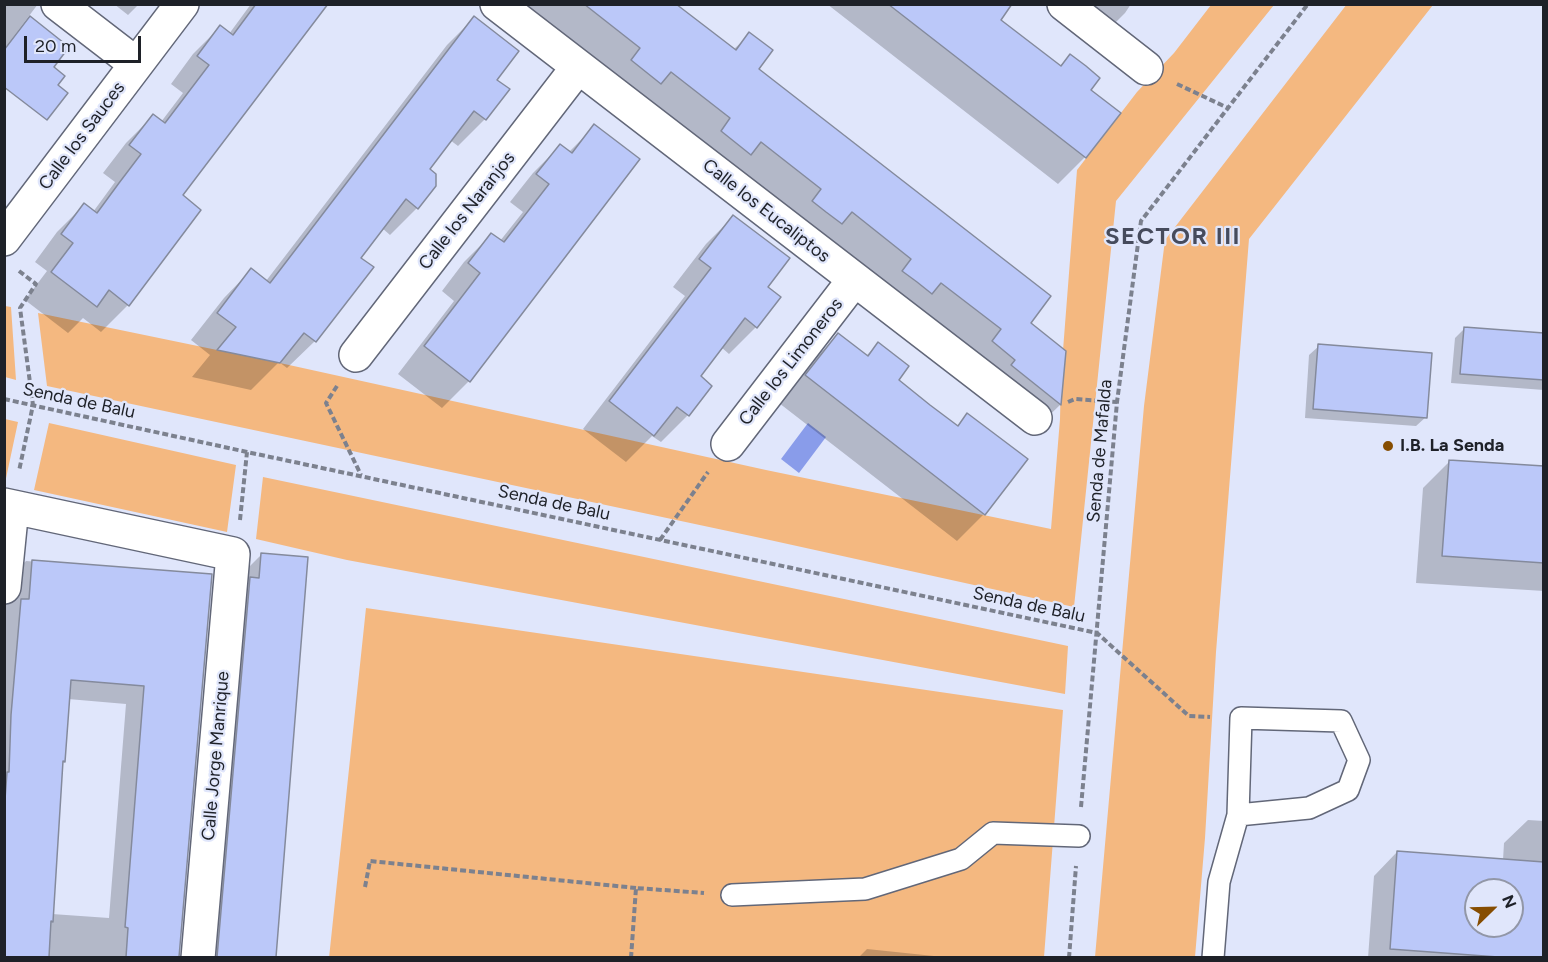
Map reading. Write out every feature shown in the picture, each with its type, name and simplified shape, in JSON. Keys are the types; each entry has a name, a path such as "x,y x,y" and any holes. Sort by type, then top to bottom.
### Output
{"street":[{"path":"58,4 136,64"},
{"name":"Calle los Sauces","path":"8,252 136,64 182,4"},
{"name":"Calle los Eucaliptos","path":"497,4 1035,418"},
{"path":"1064,4 1146,68"},
{"name":"Calle los Naranjos","path":"356,355 578,67"},
{"name":"Calle los Limoneros","path":"728,444 854,279"},
{"path":"4,587 8,506 233,554"},
{"name":"Calle Jorge Manrique","path":"198,957 233,554"}],"lane":[{"path":"1213,957 1219,882 1238,815 1241,718 1341,721 1359,760 1348,790 1310,808 1238,815"},
{"path":"732,895 866,889 961,859 993,833 1079,836"}],"path":[{"name":"Senda de Mafalda","path":"1069,957 1118,402 1140,221 1308,4"},
{"path":"1146,68 1228,108"},
{"path":"8,252 36,285 20,308 33,405 8,506"},
{"path":"356,355 326,403 361,476"},
{"name":"Senda de Balu","path":"4,399 1097,633"},
{"path":"1035,418 1075,399 1118,402"},
{"path":"660,540 728,444"},
{"path":"233,554 237,546 247,452"},
{"path":"1097,633 1189,716 1241,718"},
{"path":"365,887 370,861 636,888 732,895"},
{"path":"631,957 636,888"}],"shaded area":[{"path":"1347,4 1433,5 1249,239 1216,652 1205,838 1195,957 1095,957 1144,406 1165,240"},
{"path":"1211,5 1274,5 1116,201 1074,607 47,386 38,313 1051,529 1077,170 1137,92 1174,53"},
{"path":"5,306 11,307 16,380 5,377"},
{"path":"4,419 18,422 5,483"},
{"path":"49,423 236,465 227,532 34,490"},
{"path":"263,477 1068,646 1065,694 347,560 256,539"},
{"path":"366,608 1063,710 1044,957 329,958"}],"water":[{"path":"808,423 826,437 799,473 781,459"}],"building":[{"path":"256,4 328,4 183,195 201,210 129,306 109,290 97,307 51,272 73,243 61,234 84,203 97,213 141,154 129,145 153,114 165,123 209,65 197,56 220,25 233,35"},
{"path":"584,4 676,4 736,50 749,32 773,50 759,69 1051,296 1031,323 1066,351 1061,405 1011,365 1015,360 992,341 1001,329 941,283 932,294 902,271 911,259 852,212 842,224 826,212 812,201 821,189 761,142 751,155 721,131 730,118 671,72 661,84 631,60 640,48"},
{"path":"888,4 1012,4 1001,20 1061,66 1070,54 1086,66 1100,78 1091,90 1121,113 1086,158"},
{"path":"30,16 69,47 54,67 65,76 58,85 68,93 47,120 4,87 4,50"},
{"path":"474,16 519,51 497,80 510,89 486,120 474,111 430,169 436,174 436,186 418,209 406,199 361,258 374,267 316,342 304,333 280,363 217,350 236,327 217,313 251,268 270,283"},
{"path":"594,124 640,159 470,382 424,346 480,273 468,263 491,233 504,242 549,184 536,174 560,144 572,153"},
{"path":"733,215 790,258 768,287 781,297 757,328 745,318 701,376 712,386 689,416 677,407 654,436 609,401 711,268 699,259"},
{"path":"1464,327 1544,333 1544,380 1460,374"},
{"path":"838,333 868,356 878,342 909,366 899,380 930,405 958,426 967,413 1028,459 985,515 805,375"},
{"path":"1318,344 1432,353 1427,418 1313,409"},
{"path":"1449,460 1544,466 1544,563 1442,556"},
{"path":"261,553 308,557 276,957 217,957 250,577 259,578"},
{"path":"32,560 212,574 179,957 126,957 128,928 125,927 144,686 71,680 49,957 4,957 4,813 21,599 29,599"},
{"path":"1397,851 1544,862 1544,957 1498,957 1390,949"}],"place":[{"name":"I.B. La Senda","path":"1388,446"}],"district":[{"name":"SECTOR III","path":"1173,237"}]}
